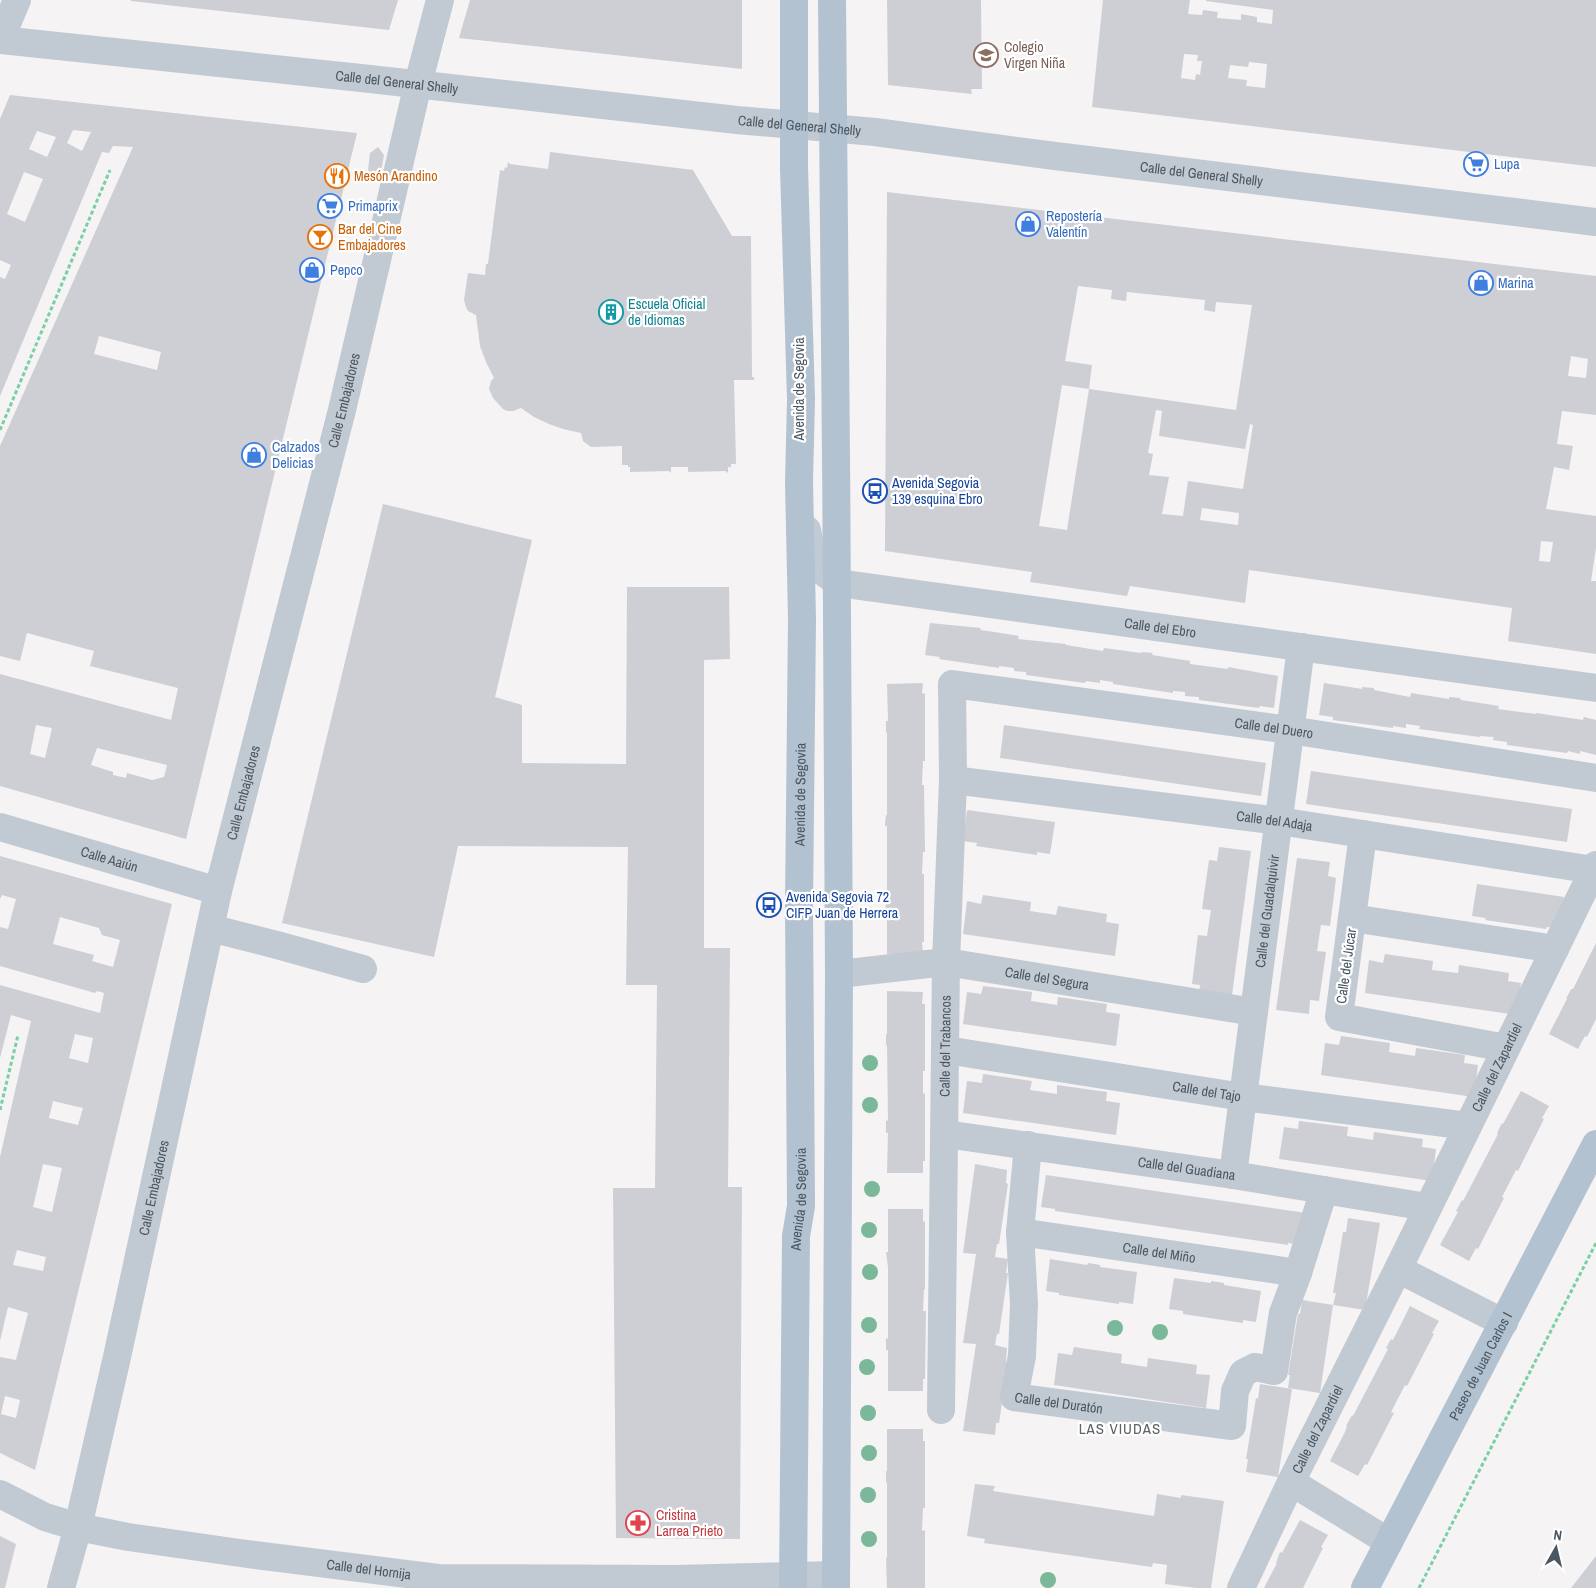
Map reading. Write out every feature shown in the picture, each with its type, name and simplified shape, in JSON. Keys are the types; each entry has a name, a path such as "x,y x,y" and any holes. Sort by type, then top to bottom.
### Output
{"main road":[{"name":"Avenida de Segovia","path":"793,1582 796,1236 801,1206 799,905 802,618 799,482 801,398 794,125 794,0"},
{"path":"832,0 838,583 839,974 836,1582"},
{"name":"Paseo de Juan Carlos I","path":"1365,1588 1596,1144"}],"street":[{"path":"0,40 17,0"},
{"name":"Calle Embajadores","path":"61,1588 78,1527 117,1357 218,891 342,410 418,84 440,0"},
{"name":"Calle del General Shelly","path":"0,40 737,120 875,132 1055,156 1596,222"},
{"name":"Calle del Ebro","path":"799,482 814,565 838,583 1596,688"},
{"name":"Calle del Guadalquivir","path":"1233,1175 1301,647"},
{"name":"Calle del Duero","path":"952,684 1290,730 1596,778"},
{"name":"Calle del Trabancos","path":"942,1410 946,962 952,780 952,684"},
{"name":"Calle del Adaja","path":"952,780 1279,821 1595,868"},
{"name":"Calle Aaiún","path":"0,827 218,891"},
{"name":"Calle del Júcar","path":"1363,834 1339,1017 1506,1048"},
{"name":"Calle del Zapardiel","path":"1241,1588 1291,1482 1595,868"},
{"path":"1352,918 1555,949"},
{"path":"210,928 363,969"},
{"name":"Calle del Segura","path":"839,974 946,962 1254,1012"},
{"name":"Calle del Tajo","path":"946,1050 1243,1097 1468,1126"},
{"name":"Calle del Guadiana","path":"945,1134 1233,1175 1427,1207"},
{"path":"1020,1232 1028,1145"},
{"path":"1298,1273 1324,1190"},
{"name":"Calle del Miño","path":"1020,1232 1298,1273"},
{"name":"Calle del Duratón","path":"1020,1232 1024,1304 1022,1356 1014,1397 1232,1426 1235,1391 1243,1373 1255,1367 1274,1370 1283,1313 1298,1273"},
{"path":"1398,1269 1504,1323"},
{"name":"Calle del Zapardiel","path":"1291,1482 1388,1542"},
{"name":"Calle del Hornija","path":"0,1494 45,1517 78,1527 128,1537 438,1583 836,1582"}],"path":[{"path":"0,430 110,170"},
{"path":"0,1110 18,1035"},
{"path":"1419,1588 1596,1243"}],"building":[{"path":"131,0 398,0 389,30"},
{"path":"470,0 742,0 742,69 459,38"},
{"path":"887,0 981,0 982,89 971,89 972,94 888,85"},
{"path":"1103,0 1190,0 1188,14 1202,15 1203,10 1218,12 1217,18 1241,20 1241,14 1257,17 1257,22 1272,24 1273,10 1206,0 1596,0 1596,167 1092,107","holes":["1184,54 1198,55 1197,61 1202,61 1200,75 1196,74 1195,80 1181,78","1249,62 1267,64 1265,88 1246,86 1247,80 1228,78 1230,65 1248,67"]},
{"path":"10,95 357,133 186,839 0,786 0,674 171,720 178,688 90,666 94,651 27,633 20,661 0,656 0,446 133,147 113,146 109,153 102,152 0,396 0,277 5,279 11,265 0,260 0,119","holes":["73,130 91,132 82,151 67,143","37,131 56,137 47,157 29,149","24,172 43,179 25,222 7,214","99,336 161,352 157,370 94,354","36,725 52,728 45,758 30,754","97,748 167,765 164,777 152,780 127,773 126,778 113,775 113,772 91,765"]},
{"path":"378,147 384,155 381,172 374,178 368,170 370,153"},
{"name":"Escuela Oficial de Idiomas","path":"550,152 693,170 732,236 751,236 752,377 754,377 754,380 734,380 736,464 731,464 731,467 728,467 728,472 688,472 688,467 671,467 671,473 669,471 630,472 628,465 622,465 622,446 591,447 583,441 581,433 549,424 521,408 507,411 493,398 489,389 494,378 480,346 476,315 468,311 464,300 468,273 485,275 500,170 504,171 505,167 507,168 508,162 510,164 548,169"},
{"path":"887,192 1596,276 1596,415 1562,411 1557,444 1573,446 1569,470 1554,467 1546,509 1596,516 1596,548 1591,581 1596,581 1596,654 1508,641 1512,608 1249,570 1245,603 1130,586 1127,596 1030,582 1032,572 885,551","holes":["1078,286 1112,290 1111,299 1126,301 1127,292 1205,300 1204,310 1215,312 1216,302 1252,305 1236,410 1089,389 1092,365 1065,361","1571,356 1588,359 1586,378 1568,376","1062,385 1089,389 1067,530 1039,526","1156,410 1162,411 1159,436 1245,449 1250,424 1253,425 1243,489 1188,481 1183,516 1162,514 1169,477 1149,475 1153,454 1148,453","1202,508 1239,513 1238,525 1200,520","1541,541 1553,542 1550,562 1539,561"]},
{"path":"383,504 532,540 495,697 522,705 522,763 626,764 627,587 729,587 730,659 704,660 704,948 730,948 728,1187 742,1187 740,1539 616,1538 613,1188 655,1188 657,985 626,985 628,847 458,846 434,957 282,923"},
{"path":"930,623 981,628 980,630 1019,636 1018,639 1066,644 1103,651 1104,648 1153,653 1152,655 1190,661 1190,664 1228,669 1228,667 1278,676 1274,708 1260,706 1259,708 1199,700 1199,697 1185,696 1185,692 1173,691 1173,693 1113,684 1113,682 1100,680 1100,683 1086,681 1085,683 1026,675 1026,672 1014,671 1014,668 999,666 999,668 939,659 940,657 925,655"},
{"path":"923,683 922,693 925,694 925,761 923,761 922,785 924,785 925,852 923,852 922,874 924,874 923,954 887,954 887,914 885,913 887,901 887,826 885,824 887,815 887,684"},
{"path":"1324,683 1362,689 1362,687 1374,688 1374,690 1410,697 1411,693 1449,699 1449,697 1460,698 1461,700 1499,706 1498,709 1583,720 1584,717 1596,720 1596,755 1580,751 1580,754 1568,751 1567,753 1507,745 1507,742 1493,740 1494,737 1419,729 1420,726 1406,724 1406,728 1393,726 1393,728 1333,720 1333,717 1319,715"},
{"path":"1004,725 1266,763 1261,796 1000,758"},
{"path":"1311,771 1572,809 1567,842 1306,804"},
{"path":"967,810 1055,822 1050,854 1037,852 1037,855 976,846 977,843 963,841"},
{"path":"1219,847 1251,851 1231,1003 1198,999 1200,985 1192,984 1198,935 1207,936 1211,910 1202,909 1209,860 1217,861"},
{"path":"0,856 172,904 35,1470 0,1453 0,1357 16,1360 28,1313 8,1307 0,1341 0,1157 31,1021 11,1015 0,1058 0,985 100,1013 104,993 97,991 95,993 0,966 0,927 8,929 16,899 2,895 0,899","holes":["60,917 99,928 102,935 120,940 113,967 92,961 94,955 53,944","75,1034 93,1038 88,1063 69,1058","53,1101 83,1108 78,1125 49,1118","43,1164 62,1168 52,1212 33,1207","17,1250 46,1257 43,1271 13,1265","5,1396 20,1400 16,1418 1,1414"]},
{"path":"1297,858 1330,862 1328,876 1336,878 1330,926 1321,925 1317,951 1326,952 1319,1001 1310,1000 1309,1014 1276,1010"},
{"path":"1477,884 1564,897 1560,928 1547,927 1546,929 1485,920 1486,918 1472,916"},
{"path":"983,895 1031,902 1030,911 1056,915 1058,906 1107,914 1106,922 1119,924 1115,956 963,934 967,901 981,904"},
{"path":"1596,943 1596,1019 1587,1037 1585,1036 1578,1049 1549,1034"},
{"path":"1385,954 1433,961 1432,970 1458,973 1459,965 1509,973 1508,981 1521,983 1517,1015 1365,993 1369,960 1383,963"},
{"path":"983,986 1032,992 1031,1001 1057,1005 1058,997 1107,1004 1106,1012 1120,1014 1116,1046 963,1024 967,992 981,994"},
{"path":"887,991 923,992 922,1004 925,1004 923,1094 925,1093 925,1161 923,1161 923,1173 887,1173"},
{"path":"1341,1036 1390,1043 1389,1052 1415,1056 1416,1048 1465,1055 1464,1063 1478,1065 1474,1097 1321,1075 1325,1043 1339,1045"},
{"path":"983,1074 1032,1081 1030,1090 1057,1094 1057,1085 1107,1092 1106,1101 1120,1103 1116,1135 963,1113 967,1081 982,1083"},
{"path":"1521,1091 1549,1106 1518,1171 1516,1170 1502,1197 1504,1198 1478,1249 1476,1248 1469,1261 1440,1245 1502,1123"},
{"path":"1299,1121 1348,1127 1347,1136 1373,1140 1374,1132 1423,1139 1422,1147 1436,1149 1432,1181 1279,1159 1284,1127 1298,1129"},
{"path":"975,1164 1007,1170 1006,1183 1008,1184 999,1244 997,1244 995,1257 1008,1259 1006,1273 1008,1273 999,1334 997,1334 995,1345 1007,1348 1006,1362 1008,1362 999,1423 996,1423 995,1435 963,1431 976,1344 963,1343 976,1254 963,1253"},
{"path":"1046,1175 1306,1213 1302,1245 1288,1243 1288,1245 1055,1211 1055,1209 1041,1207"},
{"path":"888,1209 923,1209 923,1222 925,1221 925,1290 923,1311 926,1311 925,1379 923,1379 923,1391 888,1391 888,1350 886,1350 886,1338 888,1339 888,1267 886,1252 888,1252"},
{"path":"1348,1218 1380,1223 1365,1310 1333,1305 1336,1293 1333,1293 1343,1232 1346,1232"},
{"path":"1050,1259 1087,1265 1088,1263 1100,1265 1100,1267 1137,1272 1133,1304 1119,1302 1119,1304 1059,1295 1059,1293 1046,1291"},
{"path":"1174,1278 1211,1283 1211,1281 1261,1291 1256,1322 1243,1320 1243,1323 1183,1314 1183,1311 1169,1309"},
{"path":"1302,1300 1333,1305 1320,1393 1288,1388 1290,1375 1288,1375"},
{"path":"1410,1306 1439,1321 1407,1386 1405,1385 1391,1412 1394,1413 1367,1465 1365,1464 1358,1476 1330,1461 1344,1434 1346,1426 1388,1349 1386,1348 1391,1339 1393,1340"},
{"path":"1074,1347 1122,1354 1121,1363 1147,1367 1148,1358 1197,1365 1196,1374 1210,1375 1206,1408 1054,1385 1058,1353 1072,1355"},
{"path":"1260,1384 1292,1389 1278,1477 1246,1472 1248,1459 1246,1459"},
{"path":"887,1429 923,1429 923,1441 925,1441 925,1508 923,1508 922,1531 925,1530 925,1588 887,1588"},
{"path":"975,1484 995,1486 993,1491 1154,1516 1157,1494 1224,1501 1211,1588 1165,1584 1167,1565 1153,1563 1152,1567 984,1543 985,1539 967,1536"},
{"path":"1300,1520 1328,1535 1303,1588 1264,1588 1277,1563 1280,1552 1282,1553"},
{"path":"0,1536 16,1544 5,1588 0,1588"},
{"path":"1596,1556 1596,1588 1571,1588"}],"place":[{"name":"Colegio Virgen Niña","path":"986,55"},
{"name":"Lupa","path":"1476,164"},
{"name":"Mesón Arandino","path":"337,176"},
{"name":"Primaprix","path":"330,206"},
{"name":"Repostería Valentín","path":"1028,224"},
{"name":"Bar del Cine Embajadores","path":"320,237"},
{"name":"Pepco","path":"312,270"},
{"name":"Marina","path":"1481,283"},
{"name":"Escuela Oficial de Idiomas","path":"611,312"},
{"name":"Calzados Delicias","path":"254,455"},
{"name":"Avenida Segovia 139 esquina Ebro","path":"875,491"},
{"name":"Avenida Segovia 72 CIFP Juan de Herrera","path":"769,905"},
{"name":"Cristina Larrea Prieto","path":"638,1523"}],"district":[{"name":"LAS VIUDAS","path":"1120,1429"}]}
